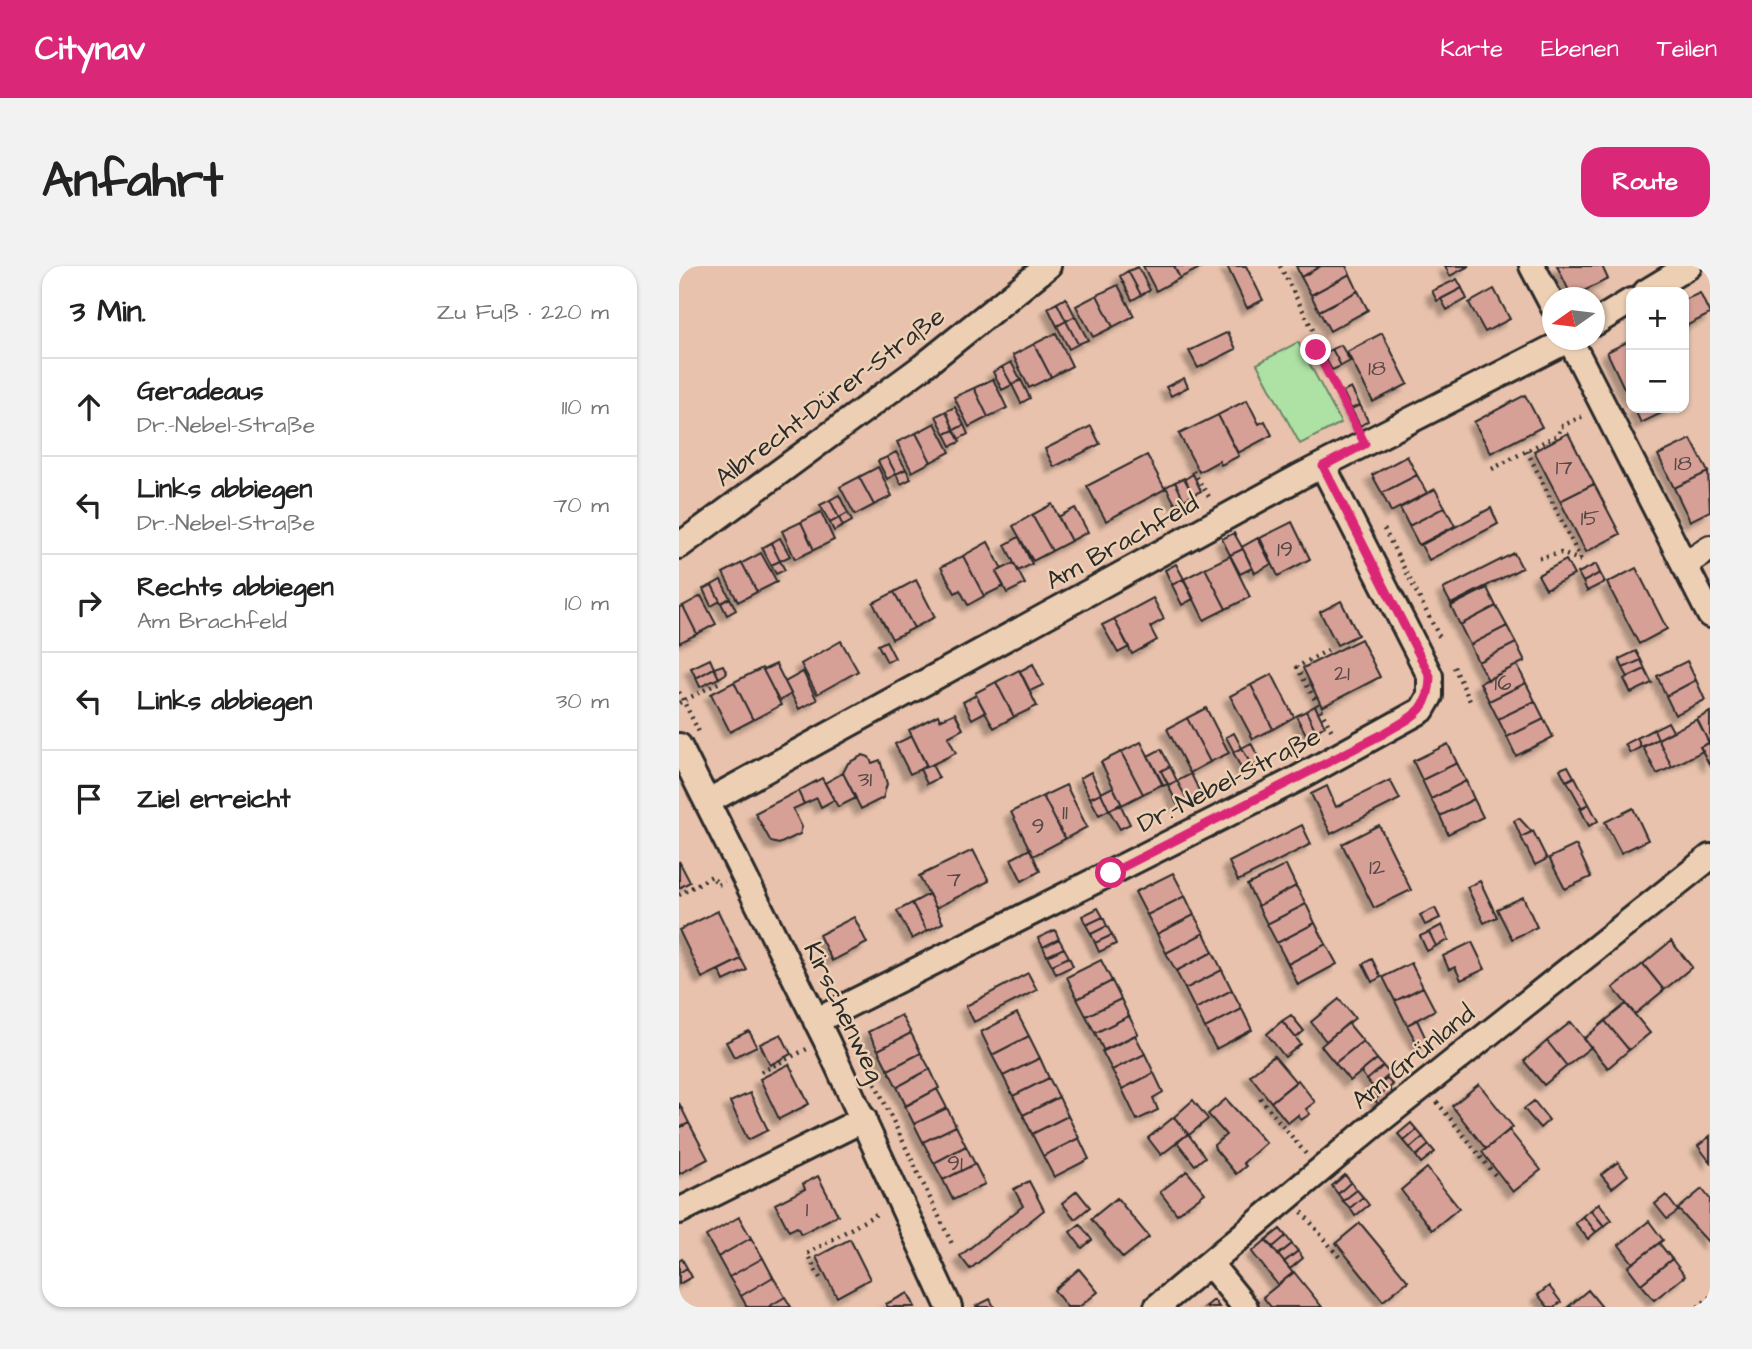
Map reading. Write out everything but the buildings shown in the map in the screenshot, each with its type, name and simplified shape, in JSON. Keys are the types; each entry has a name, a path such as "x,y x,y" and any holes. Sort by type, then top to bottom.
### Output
{"street":[{"name":"Albrecht-Dürer-Straße","path":"679,546 922,367 1048,266"},
{"path":"1532,266 1542,287"},
{"path":"1654,287 1689,266"},
{"path":"1605,316 1626,304"},
{"name":"Am Brachfeld","path":"707,802 1323,466 1549,350"},
{"path":"1574,350 1710,615"},
{"name":"Dr.-Nebel-Straße","path":"821,1030 840,1009 1345,754 1422,710 1430,695 1430,676 1323,466"},
{"path":"1684,565 1710,548"},
{"name":"Kirschenweg","path":"679,746 864,1119 949,1307"},
{"name":"Am Grünland","path":"1157,1307 1423,1085 1710,857"},
{"path":"679,1211 864,1119"},
{"path":"1210,1264 1245,1307"}],"path":[{"path":"1280,266 1314,332 1316,350 1365,444"},
{"path":"1492,469 1559,433 1560,428 1604,406"},
{"path":"1527,451 1582,562 1561,553 1539,558"},
{"path":"1193,471 1224,520"},
{"path":"1328,650 1297,667 1345,754"},
{"path":"679,703 722,681"},
{"path":"679,895 712,876 718,885 741,871"},
{"path":"840,1009 952,1244"},
{"path":"761,1072 821,1030"},
{"path":"1423,1085 1495,1175"},
{"path":"1260,1098 1320,1172"},
{"path":"1290,1198 1340,1258"},
{"path":"820,1278 807,1254 901,1200"},
{"path":"1698,1307 1710,1297"}],"green space":[{"path":"1298,342 1341,423 1300,444 1257,364"}],"route":[{"path":"1111,873 1383,734 1422,710 1430,695 1430,676 1323,466 1365,444 1316,350"}]}
